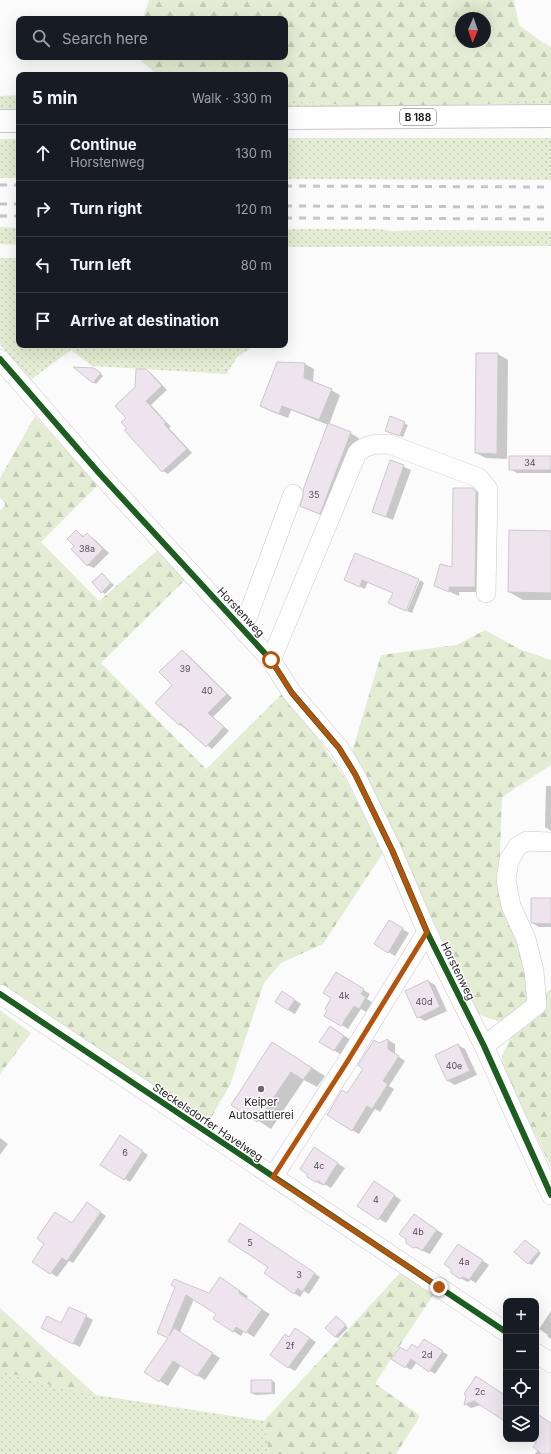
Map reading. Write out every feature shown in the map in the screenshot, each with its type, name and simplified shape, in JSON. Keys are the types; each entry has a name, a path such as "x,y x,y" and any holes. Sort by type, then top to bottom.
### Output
{"main road":[{"name":"B 188","path":"288,118 551,116"},
{"path":"0,121 16,121"}],"street":[{"name":"Horstenweg","path":"0,359 99,473 271,660 292,693 339,748 355,774 392,850 427,932 484,1046 551,1195"},
{"path":"271,660 357,453 366,446 389,444 479,478 488,489 486,593"},
{"path":"243,629 293,494"},
{"path":"484,1046 537,1005 534,971 526,939 511,906 506,880 509,860 518,846 527,841 551,842"},
{"path":"273,1177 347,1062 427,932"},
{"name":"Steckelsdorfer Havelweg","path":"0,994 503,1330"},
{"path":"539,1355 551,1363"}],"green space":[{"path":"149,0 514,0 519,25 551,47 551,98 489,104 379,108 288,100 288,72 154,72 141,60 288,60 288,16 144,16"},
{"path":"16,95 16,109 0,110 0,96"},
{"path":"551,98 551,105 489,104"},
{"path":"288,100 379,108 288,108"},
{"path":"288,138 551,138 551,180 288,179"},
{"path":"0,139 16,139 16,178 0,178"},
{"path":"0,227 16,228 16,245 0,244"},
{"path":"288,229 378,229 392,231 551,231 551,246 288,247"},
{"path":"0,258 16,258 16,348 251,348 237,357 227,374 92,366 71,350 29,381 0,344"},
{"path":"35,416 98,485 41,542 99,601 158,550 185,580 101,663 206,769 285,691 345,778 383,853 323,944 281,963 264,983 230,1085 208,1123 0,986 0,510 5,506 5,503 0,498 0,478"},
{"path":"485,630 519,649 551,660 551,765 502,797 499,878 534,1002 551,989 551,1167 501,1064 512,1032 501,1022 482,1016 475,1011 397,843 351,755 381,655 457,645"},
{"path":"0,1010 31,1033 0,1074"},
{"path":"400,1273 433,1295 376,1382 376,1384 419,1415 419,1418 396,1454 269,1454 264,1421"},
{"path":"0,1308 96,1395 53,1386 0,1370"},
{"path":"0,1370 53,1386 96,1395 264,1421 269,1454 0,1454"}],"building":[{"path":"476,353 498,353 497,454 475,453"},
{"path":"277,362 305,363 304,378 332,389 319,420 282,406 279,414 260,406"},
{"path":"73,367 94,368 101,373 93,383"},
{"path":"136,369 146,369 162,386 146,401 166,423 164,424 187,449 162,472 124,430 127,429 121,422 126,418 115,406 135,387"},
{"path":"390,416 405,422 400,436 385,431"},
{"path":"328,423 351,432 320,514 300,506 303,497 303,490"},
{"path":"509,456 551,456 551,470 509,470"},
{"path":"390,460 404,465 386,517 372,512"},
{"path":"453,488 473,488 476,492 475,587 449,587 449,592 434,586 440,564 452,567"},
{"path":"76,530 83,537 87,533 103,549 87,566 71,549 74,546 67,539"},
{"path":"509,530 551,531 551,593 508,592"},
{"path":"355,553 419,579 406,611 388,603 393,593 362,580 360,587 344,580"},
{"path":"102,573 111,583 101,593 92,582"},
{"path":"182,650 227,694 208,713 224,727 206,747 155,703 172,685 159,672"},
{"path":"531,898 551,898 551,924 531,923"},
{"path":"389,920 403,928 388,953 374,944"},
{"path":"336,972 364,989 361,994 366,997 359,1009 354,1006 341,1026 324,1016 327,1011 325,1009 331,998 323,993"},
{"path":"428,980 440,1007 417,1018 405,991"},
{"path":"282,991 295,1000 288,1010 275,1002"},
{"path":"330,1026 344,1036 334,1051 319,1042"},
{"path":"388,1039 388,1049 399,1056 383,1081 388,1084 372,1109 367,1106 352,1131 327,1115 342,1090 347,1093 363,1069 358,1065 374,1040 379,1043"},
{"name":"Keiper Autosattlerei","path":"272,1042 312,1068 303,1080 291,1072 257,1122 231,1105"},
{"path":"458,1044 470,1071 447,1081 435,1055"},
{"path":"120,1135 143,1151 124,1180 100,1165"},
{"path":"314,1147 338,1163 324,1185 307,1177 307,1174 300,1169"},
{"path":"374,1181 395,1195 378,1220 357,1206"},
{"path":"87,1202 101,1212 67,1261 62,1258 50,1274 32,1262 44,1244 37,1238 55,1212 72,1223"},
{"path":"414,1214 437,1230 422,1251 417,1247 413,1248 406,1243 406,1239 399,1234"},
{"path":"240,1223 315,1273 302,1292 298,1288 294,1294 264,1273 268,1267 228,1241"},
{"path":"525,1240 539,1251 528,1264 514,1252"},
{"path":"458,1244 483,1260 469,1280 463,1277 460,1279 451,1273 451,1269 444,1264"},
{"path":"220,1277 240,1291 239,1293 262,1309 246,1333 236,1327 233,1332 213,1319 216,1314 186,1295 169,1336 174,1328 213,1353 197,1376 173,1361 159,1382 144,1372 168,1338 157,1333 175,1287 171,1285 174,1279 209,1293"},
{"path":"69,1307 87,1315 73,1344 41,1328 47,1316 61,1323"},
{"path":"336,1316 346,1325 335,1337 325,1328"},
{"path":"295,1328 310,1338 288,1368 270,1355 285,1334 289,1337"},
{"path":"424,1339 443,1351 429,1372 411,1359 405,1368 391,1359 400,1347 407,1351 412,1344 418,1348"},
{"path":"476,1376 503,1394 503,1420 474,1401 464,1405 466,1396 464,1394"},
{"path":"251,1380 272,1380 272,1393 251,1393"},
{"path":"539,1415 551,1423 551,1454 542,1454 533,1447 539,1442"}],"railway":[{"path":"0,185 16,185"},
{"path":"288,186 551,187"},
{"path":"0,204 16,204"},
{"path":"288,206 551,207"},
{"path":"0,216 16,216"},
{"path":"288,218 551,219"}],"cycle path":[{"path":"0,359 99,473 271,660 292,693 339,748 355,774 392,850 427,932 484,1046 551,1195"},
{"path":"0,994 503,1330"}],"place":[{"name":"Keiper Autosattlerei","path":"261,1089"}],"route":[{"path":"271,660 292,693 339,748 355,774 392,850 427,932 347,1062 273,1177 439,1287"}]}
